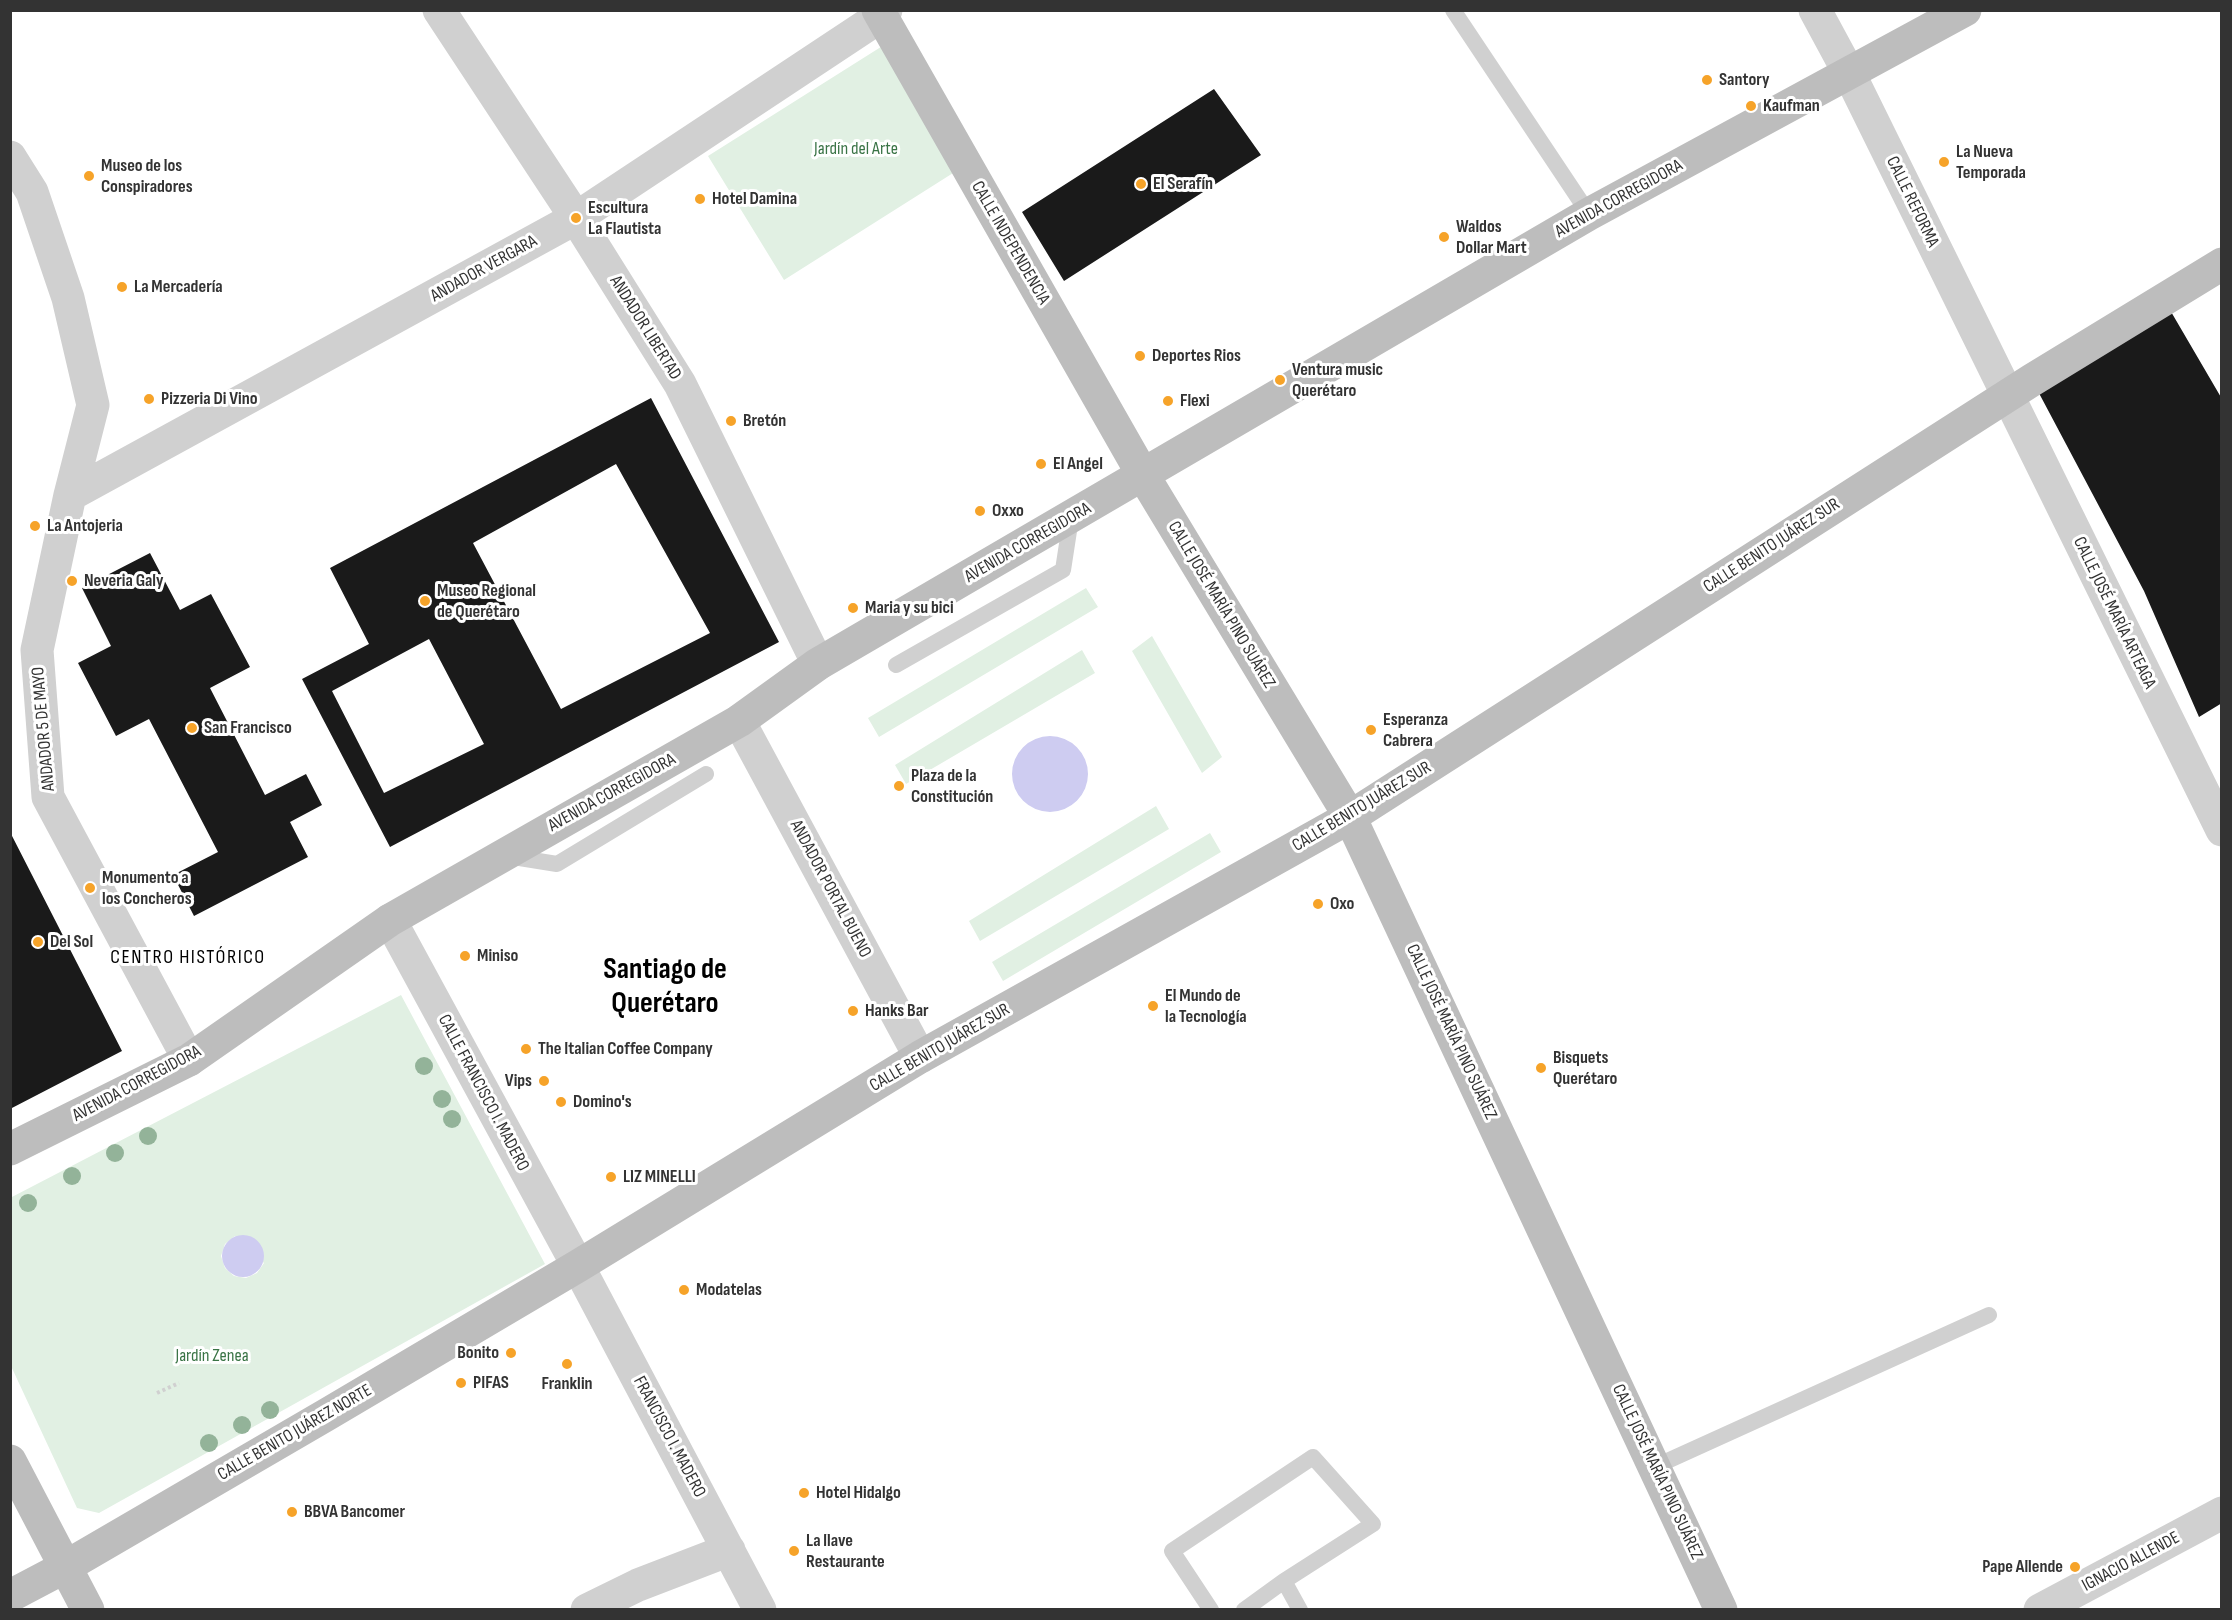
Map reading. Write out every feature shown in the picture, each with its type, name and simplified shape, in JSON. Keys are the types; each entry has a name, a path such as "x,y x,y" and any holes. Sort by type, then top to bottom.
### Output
{"main road":[{"name":"AVENIDA CORREGIDORA","path":"10,1149 189,1060 390,920 739,721 818,664 1589,214 1965,10"},
{"name":"CALLE INDEPENDENCIA","path":"881,12 1143,475"},
{"name":"CALLE BENITO JUÁREZ SUR","path":"578,1266 920,1057 1350,817 2007,396 2222,264"},
{"name":"CALLE JOSÉ MARÍA PINO SUÁREZ","path":"1143,475 1350,817 1721,1610"},
{"name":"CALLE BENITO JUÁREZ NORTE","path":"10,1596 578,1266"},
{"path":"10,1461 88,1610"}],"street":[{"name":"ANDADOR LIBERTAD","path":"439,10 576,218 680,384 818,664"},
{"name":"CALLE REFORMA","path":"1815,10 1850,73 2007,396"},
{"name":"ANDADOR VERGARA","path":"70,495 576,218 881,12"},
{"name":"ANDADOR 5 DE MAYO","path":"10,157 32,192 68,298 93,405 114,471"},
{"name":"CALLE JOSÉ MARÍA ARTEAGA","path":"2007,396 2222,830"},
{"name":"ANDADOR 5 DE MAYO","path":"93,405 70,495 37,650 48,796 189,1060"},
{"name":"ANDADOR PORTAL BUENO","path":"739,721 920,1057"},
{"name":"CALLE FRANCISCO I. MADERO","path":"390,920 578,1266"},
{"name":"FRANCISCO I. MADERO","path":"578,1266 760,1610"},
{"name":"IGNACIO ALLENDE","path":"2040,1610 2222,1513"},
{"path":"587,1610 638,1585 729,1550"}],"lane":[{"path":"1453,10 1589,214"},
{"path":"896,665 1063,570 1071,518"},
{"path":"502,855 557,864 706,774"},
{"path":"1654,1467 1989,1315"},
{"path":"1211,1610 1172,1551 1313,1457 1373,1524 1284,1581 1244,1610"},
{"path":"1284,1581 1300,1610"}],"path":[{"path":"157,1393 179,1383"}],"green space":[{"name":"Jardín del Arte","path":"884,45 961,168 784,280 708,156"},
{"path":"1086,588 1098,607 879,737 868,718"},
{"path":"1152,636 1222,757 1202,773 1132,651"},
{"path":"1082,650 1095,673 906,784 895,765"},
{"path":"1156,806 1169,829 980,941 969,921"},
{"path":"1210,833 1221,852 1003,981 992,962"},
{"name":"Jardín Zenea","path":"401,995 545,1264 99,1513 77,1508 11,1366 10,1198","holes":["235,1236 264,1263 257,1273 246,1278 234,1276 225,1268 221,1256 225,1244"]}],"water":[{"path":"1050,736 1065,739 1077,747 1085,759 1088,774 1085,789 1077,801 1065,809 1050,812 1035,809 1023,801 1015,789 1012,774 1015,759 1023,747 1035,739"},
{"path":"243,1235 251,1236 258,1241 263,1248 263,1264 258,1271 251,1276 243,1277 235,1276 228,1271 223,1264 222,1256 223,1248 228,1241 235,1236"}],"building":[{"name":"El Serafín","path":"1214,89 1261,155 1064,281 1022,212"},
{"path":"2170,310 2222,399 2222,703 2199,717 2144,591 2032,380"},
{"name":"Museo Regional de Querétaro","path":"651,398 779,642 390,847 302,679 369,644 330,568","holes":["616,464 710,633 561,709 473,543","429,639 484,744 384,793 332,691"]},
{"name":"San Francisco","path":"150,553 180,610 211,594 250,667 210,688 265,795 306,774 322,805 290,822 308,857 194,916 173,875 218,852 149,719 116,736 78,663 111,646 82,588"},
{"name":"Del Sol","path":"10,832 122,1051 10,1109"}],"place":[{"name":"Santory","path":"1707,80"},
{"name":"Kaufman","path":"1751,106"},
{"name":"La Nueva Temporada","path":"1944,162"},
{"name":"Museo de los Conspiradores","path":"89,176"},
{"name":"El Serafín","path":"1141,184"},
{"name":"Hotel Damina","path":"700,199"},
{"name":"Escultura La Flautista","path":"576,218"},
{"name":"Waldos Dollar Mart","path":"1444,237"},
{"name":"La Mercadería","path":"122,287"},
{"name":"Deportes Rios","path":"1140,356"},
{"name":"Ventura music Querétaro","path":"1280,380"},
{"name":"Pizzeria Di Vino","path":"149,399"},
{"name":"Flexi","path":"1168,401"},
{"name":"Bretón","path":"731,421"},
{"name":"El Angel","path":"1041,464"},
{"name":"Oxxo","path":"980,511"},
{"name":"La Antojeria","path":"35,526"},
{"name":"Neveria Galy","path":"72,581"},
{"name":"Museo Regional de Querétaro","path":"425,601"},
{"name":"Maria y su bici","path":"853,608"},
{"name":"San Francisco","path":"192,728"},
{"name":"Esperanza Cabrera","path":"1371,730"},
{"name":"Plaza de la Constitución","path":"899,786"},
{"name":"Monumento a los Concheros","path":"90,888"},
{"name":"Oxo","path":"1318,904"},
{"name":"Del Sol","path":"38,942"},
{"name":"Miniso","path":"465,956"},
{"name":"El Mundo de la Tecnología","path":"1153,1006"},
{"name":"Hanks Bar","path":"853,1011"},
{"name":"The Italian Coffee Company","path":"526,1049"},
{"name":"Bisquets Querétaro","path":"1541,1068"},
{"name":"Vips","path":"544,1081"},
{"name":"Domino's","path":"561,1102"},
{"name":"LIZ MINELLI","path":"611,1177"},
{"name":"Modatelas","path":"684,1290"},
{"name":"Bonito","path":"511,1353"},
{"name":"Franklin","path":"567,1364"},
{"name":"PIFAS","path":"461,1383"},
{"name":"Hotel Hidalgo","path":"804,1493"},
{"name":"BBVA Bancomer","path":"292,1512"},
{"name":"La llave Restaurante","path":"794,1551"},
{"name":"Pape Allende","path":"2075,1567"}],"district":[{"name":"CENTRO HISTÓRICO","path":"188,958"},
{"name":"Santiago de Querétaro","path":"665,987"}]}
